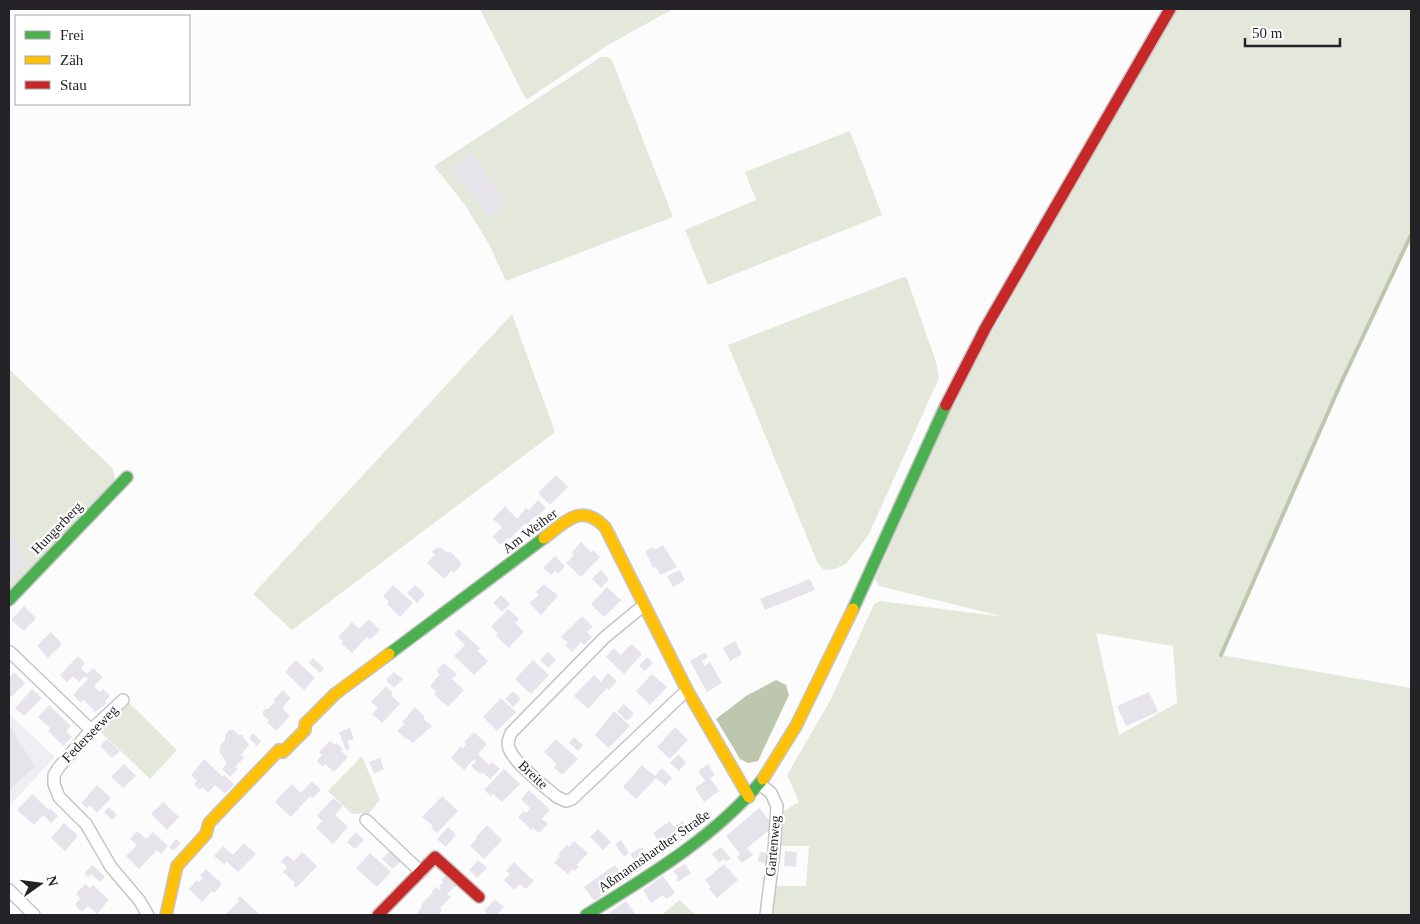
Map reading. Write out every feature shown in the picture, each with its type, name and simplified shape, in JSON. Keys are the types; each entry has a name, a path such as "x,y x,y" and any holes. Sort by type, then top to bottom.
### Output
{"street":[{"name":"Aßmannshardter Straße","path":"586,915 693,845 749,797 776,760 790,736 859,596 957,380 1170,9"},
{"name":"Hungerberg","path":"9,600 127,477"},
{"name":"Am Weiher","path":"166,915 177,866 206,834 209,824 279,750 283,752 305,730 305,724 335,694 574,516 587,514 597,518 605,527 687,690 749,797"},
{"name":"Breite","path":"644,605 604,638 511,733 508,738 508,747 513,757 557,797 566,801 572,799 687,690"},
{"path":"9,654 10,652 91,730"},
{"name":"Federseeweg","path":"123,700 91,730 58,767 54,775 55,791 86,824 110,867 139,900 148,915"},
{"name":"Gartenweg","path":"760,784 771,793 777,806 774,851 766,915"},
{"path":"366,820 421,872"},
{"path":"378,915 435,858 478,897"},
{"path":"9,890 34,915"}],"shaded area":[{"path":"480,9 673,9 608,45 526,100"},
{"path":"1177,9 1411,9 1411,235 1341,383 1221,655 1411,688 1411,915 769,915 774,886 806,886 809,846 780,846 784,811 799,802 787,775 831,699 874,604 880,601 1005,617 879,586 875,579 963,382","holes":["1096,633 1173,646 1177,703 1119,735"]},
{"path":"601,57 608,57 612,60 673,217 506,281 489,244 465,205 434,166"},
{"path":"850,131 882,215 708,285 685,230 756,200 745,172"},
{"path":"906,276 936,362 939,378 868,536 846,564 835,569 824,570 818,564 728,345"},
{"path":"512,314 555,432 292,630 253,594"},
{"path":"9,369 113,469 115,477 114,484 9,593"},
{"path":"776,680 786,685 789,695 758,761 748,763 740,759 716,719 746,696"},
{"path":"128,702 177,750 150,779 100,731"},
{"path":"9,714 55,757 9,806"},
{"path":"362,756 380,800 369,813 352,814 328,791"},
{"path":"679,900 696,915 662,915"}],"building":[{"path":"471,153 484,169 482,171 507,203 489,217 451,168"},
{"path":"556,475 568,487 550,505 538,493"},
{"path":"538,500 546,508 537,518 535,516 526,525 525,523 510,539 508,538 501,545 492,537 502,527 493,519 505,506 517,519 526,508 529,510"},
{"path":"11,537 22,547 17,552 27,560 12,576 9,573 9,539"},
{"path":"581,542 591,552 593,550 600,557 581,577 566,563 574,555 572,552"},
{"path":"663,545 677,567 660,575 656,567 653,568 645,551 653,547 655,550"},
{"path":"437,547 448,553 450,551 461,562 461,565 454,573 451,571 444,579 427,563 435,555 432,552"},
{"path":"555,556 565,566 558,574 555,571 551,575 543,568"},
{"path":"601,570 609,579 601,588 592,579"},
{"path":"680,570 685,580 673,587 667,576"},
{"path":"810,579 815,590 765,610 760,599"},
{"path":"544,584 558,596 541,615 529,603 539,595 536,592"},
{"path":"393,585 413,603 400,617 387,604 389,602 383,596"},
{"path":"415,585 425,594 417,603 407,593"},
{"path":"607,587 621,600 604,617 591,604"},
{"path":"501,595 510,604 502,612 493,603"},
{"path":"24,606 36,618 24,631 11,620"},
{"path":"508,609 519,619 515,623 524,631 509,648 496,636 498,633 491,627"},
{"path":"582,616 593,627 587,632 592,637 584,645 581,642 572,652 565,645 568,643 561,637"},
{"path":"369,619 380,630 370,640 367,637 352,653 341,643 343,641 338,637 352,622 359,629"},
{"path":"459,629 480,648 478,651 488,661 474,675 454,656 465,645 454,634"},
{"path":"51,632 62,644 48,658 37,646"},
{"path":"735,641 742,654 730,661 723,648"},
{"path":"631,644 642,654 624,674 606,657 614,648 621,655"},
{"path":"548,652 556,660 548,668 540,660"},
{"path":"705,652 708,657 702,661 705,666 710,662 722,683 707,692 690,661"},
{"path":"78,656 85,663 81,668 87,674 93,668 103,677 94,686 100,692 103,689 110,696 105,701 107,703 95,712 84,700 81,703 73,695 88,679 85,676 79,682 73,676 67,682 60,675"},
{"path":"647,657 653,663 645,671 639,666"},
{"path":"313,658 324,668 320,673 309,663"},
{"path":"296,660 315,678 304,690 285,672"},
{"path":"533,660 549,675 531,694 515,679"},
{"path":"444,663 457,674 452,679 464,690 448,707 434,694 436,692 430,686 440,674 436,671"},
{"path":"14,672 25,683 12,697 9,695 9,678"},
{"path":"394,672 403,679 394,688 386,680"},
{"path":"608,673 617,681 609,690 607,688 588,709 574,696 594,675 601,682"},
{"path":"652,674 667,687 650,705 636,691"},
{"path":"386,686 393,693 391,695 400,704 382,723 372,714 378,708 371,702"},
{"path":"32,689 42,698 24,716 15,708"},
{"path":"283,690 291,698 282,708 290,716 276,731 267,722 269,720 263,715 263,711 275,702 273,700"},
{"path":"513,691 521,699 513,707 505,699"},
{"path":"1149,692 1158,712 1126,726 1117,706"},
{"path":"501,698 516,712 497,731 483,717"},
{"path":"624,704 634,714 627,721 617,711"},
{"path":"49,705 71,726 66,731 72,737 63,746 48,731 50,728 38,717"},
{"path":"415,707 425,717 423,719 432,726 413,743 397,731 405,724 402,722"},
{"path":"614,711 630,726 609,748 595,735"},
{"path":"9,725 35,766 9,791"},
{"path":"675,727 688,740 670,759 657,747"},
{"path":"350,728 354,739 347,741 350,748 346,751 339,732"},
{"path":"229,730 234,730 239,735 242,735 249,745 241,755 244,758 235,767 238,769 230,777 222,769 227,763 220,753 220,746"},
{"path":"474,732 487,744 478,754 489,765 492,762 500,769 490,779 482,772 480,774 471,766 476,761 474,759 464,770 451,758 461,746 463,748 466,744 464,742"},
{"path":"253,733 261,741 257,746 249,738"},
{"path":"574,737 583,745 578,751 569,743"},
{"path":"107,739 120,751 112,758 100,746"},
{"path":"556,739 578,759 562,775 554,767 557,764 544,752"},
{"path":"330,741 335,745 337,743 343,749 341,751 348,757 334,772 325,764 322,767 317,761 322,755 319,752"},
{"path":"678,754 686,762 679,771 670,763"},
{"path":"380,758 384,769 374,773 369,762"},
{"path":"204,759 223,777 224,775 234,784 225,794 215,785 208,793 202,787 200,790 194,784 197,781 191,775"},
{"path":"124,764 136,776 123,788 111,777"},
{"path":"708,764 715,775 710,778 719,791 704,802 695,788 705,781 698,771"},
{"path":"642,765 655,776 662,768 672,778 665,786 656,778 636,799 623,787"},
{"path":"504,769 520,784 502,802 493,794 491,796 484,790"},
{"path":"312,781 321,790 313,798 310,796 291,817 275,802 292,784 301,793"},
{"path":"97,785 111,798 97,813 90,805 87,808 81,803"},
{"path":"529,790 550,810 542,819 548,824 539,833 533,828 531,830 518,817 524,811 526,813 530,808 521,799"},
{"path":"32,794 58,816 51,823 43,815 34,825 17,810"},
{"path":"442,796 458,811 437,833 431,828 433,826 422,817"},
{"path":"333,798 343,806 335,815 348,827 333,844 316,828 322,821 317,816"},
{"path":"163,802 179,817 167,830 151,814"},
{"path":"109,807 117,815 112,820 104,812"},
{"path":"759,808 774,826 747,848 753,855 742,863 737,857 740,854 726,836"},
{"path":"670,821 674,827 683,821 692,833 666,851 653,833"},
{"path":"64,823 78,836 65,851 51,838"},
{"path":"487,825 502,840 484,859 470,846"},
{"path":"448,827 456,835 446,847 437,839"},
{"path":"598,829 611,842 603,850 590,837"},
{"path":"137,831 146,839 153,832 168,846 161,854 157,850 139,869 126,856 137,845 130,839"},
{"path":"356,832 364,840 355,849 347,842"},
{"path":"176,839 181,843 173,851 169,847"},
{"path":"621,840 629,853 624,857 615,844"},
{"path":"574,841 588,853 577,865 579,867 574,871 572,869 568,874 554,863 567,845 569,847"},
{"path":"244,843 256,854 238,872 227,862 224,864 214,856 223,846 233,855"},
{"path":"642,847 652,857 639,866 630,854"},
{"path":"721,847 731,858 726,862 724,859 719,863 712,854"},
{"path":"391,850 402,860 393,869 382,859"},
{"path":"785,851 797,852 796,867 784,866"},
{"path":"302,852 317,866 296,888 293,885 295,883 283,872 287,867 281,862 287,855 294,861"},
{"path":"760,852 769,853 768,863 758,862"},
{"path":"370,853 391,872 377,887 356,868"},
{"path":"478,860 487,868 477,878 469,870"},
{"path":"514,862 534,881 526,889 520,884 514,890 504,880 510,874 506,871"},
{"path":"685,864 691,873 678,882 676,880 678,878 673,871"},
{"path":"724,864 738,880 717,898 709,889 711,887 705,880"},
{"path":"93,865 105,877 100,882 91,874 88,877 84,873"},
{"path":"615,865 625,879 594,901 584,887"},
{"path":"206,869 222,884 202,902 189,889 197,880 199,882 203,878 200,875"},
{"path":"446,875 457,885 447,894 451,897 440,908 442,910 438,915 416,915 432,891 436,887 439,890 441,888 439,887 443,882 441,880"},
{"path":"663,876 675,893 666,899 663,895 651,903 643,890"},
{"path":"85,884 90,888 93,885 109,900 97,914 88,906 82,912 75,905 80,898 76,894"},
{"path":"240,896 259,914 225,915 239,901 237,899"},
{"path":"495,899 504,907 497,915 489,915 484,911"},
{"path":"626,901 636,915 606,915"}],"waterway":[{"path":"1221,655 1341,383 1411,235"}],"traffic: fast":[{"path":"853,609 946,405"},
{"path":"9,600 127,477"},
{"path":"389,654 544,538"},
{"path":"586,915 657,870 703,837 744,800 763,779"}],"traffic: slow":[{"path":"544,538 567,521 581,515 588,516 605,527 687,690 749,797"},
{"path":"763,779 796,726 853,609"},
{"path":"166,915 177,866 206,834 209,823 279,750 283,752 305,730 305,724 335,694 389,654"}],"traffic: jam":[{"path":"946,405 986,327 1170,9"},
{"path":"378,915 435,857 479,897"}]}
